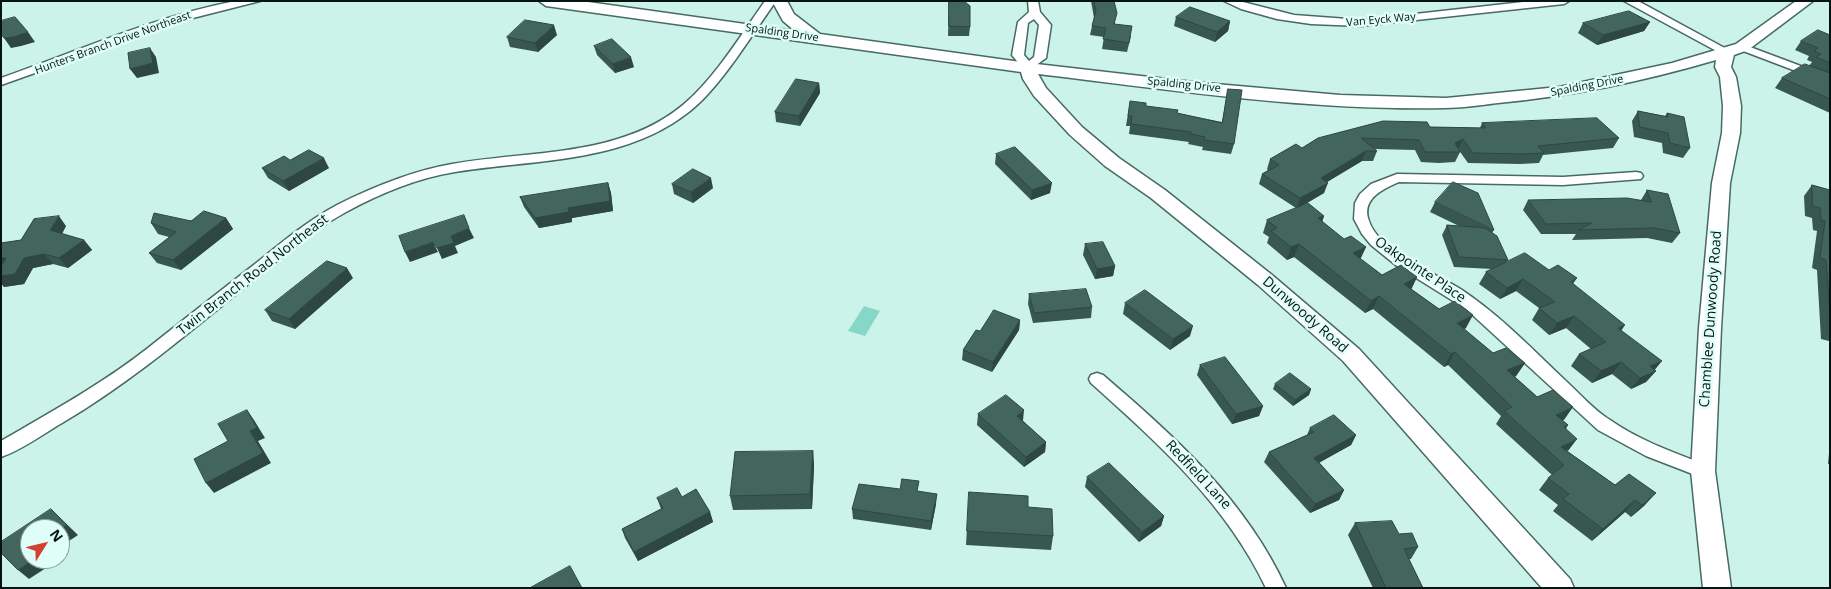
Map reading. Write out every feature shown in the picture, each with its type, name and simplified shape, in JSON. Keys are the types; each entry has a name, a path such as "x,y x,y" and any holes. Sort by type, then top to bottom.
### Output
{"street":[{"path":"206,10 226,1"},
{"name":"Hunters Branch Drive Northeast","path":"1,82 206,10 255,1"},
{"name":"Spalding Drive","path":"546,1 1028,68 1340,100 1446,103 1559,92 1675,67 1734,49 1806,1"},
{"name":"Twin Branch Road Northeast","path":"1,450 82,402 150,355 303,233 339,210 374,192 406,180 452,168 596,150 634,138 664,124 687,108 704,92 749,28 771,1"},
{"path":"778,1 783,12 794,24 816,38"},
{"path":"1033,1 1035,13 1045,25 1040,58 1028,68 1018,56 1023,22 1035,13"},
{"name":"Van Eyck Way","path":"1229,1 1267,14 1328,23 1361,23 1564,1"},
{"path":"1630,1 1734,49 1830,81"},
{"name":"Chamblee Dunwoody Road","path":"1717,588 1703,471 1720,183 1730,134 1732,106 1728,78 1723,66 1734,49"},
{"name":"Dunwoody Road","path":"1028,68 1031,79 1040,92 1083,137 1112,162 1158,194 1265,280 1351,355 1560,588"},
{"name":"Oakpointe Place","path":"1636,176 1563,182 1396,178 1372,188 1362,201 1360,217 1367,233 1386,251 1458,295 1492,322 1602,424 1644,449 1703,471"},
{"name":"Redfield Lane","path":"1097,379 1168,442 1228,505 1264,559 1276,588"}],"green space":[{"path":"864,306 880,311 865,336 848,331"}],"building":[{"path":"949,1 964,1 970,6 970,27 949,26"},
{"path":"1094,1 1114,1 1117,13 1114,24 1132,26 1129,43 1103,39 1106,28 1092,26 1096,11"},
{"path":"1190,7 1230,21 1217,32 1176,17"},
{"path":"1629,11 1650,22 1603,35 1583,23"},
{"path":"15,17 28,32 4,38 1,34 1,21"},
{"path":"525,20 554,25 535,43 507,37"},
{"path":"1818,30 1830,35 1830,63 1816,57 1821,54 1814,51 1818,48 1801,41"},
{"path":"612,39 631,57 613,64 594,46"},
{"path":"150,48 153,63 130,69 128,53"},
{"path":"1805,64 1830,73 1830,99 1782,78"},
{"path":"796,79 819,83 799,116 775,112"},
{"path":"1228,89 1242,90 1234,144 1204,140 1205,137 1191,134 1191,132 1131,124 1132,116 1128,116 1130,101 1146,103 1146,106 1178,110 1177,113 1222,123"},
{"path":"1638,111 1668,117 1667,113 1684,117 1690,148 1670,143 1668,133 1640,127"},
{"path":"1597,118 1619,138 1538,146 1544,153 1473,153 1463,139 1455,143 1460,152 1425,152 1419,140 1361,138 1377,151 1366,151 1321,178 1328,183 1300,198 1262,174 1279,165 1270,159 1296,144 1302,148 1318,138 1383,121 1427,122 1430,127 1486,128 1482,123"},
{"path":"1015,147 1052,183 1032,190 996,154"},
{"path":"309,150 324,158 283,181 262,168 284,156 290,160"},
{"path":"693,169 711,178 691,192 672,184"},
{"path":"1453,182 1478,193 1494,230 1435,202"},
{"path":"608,183 610,201 568,208 569,212 535,218 520,197"},
{"path":"1812,185 1830,190 1830,315 1826,260 1820,258 1825,221 1821,220 1820,208 1813,206"},
{"path":"1647,190 1668,194 1680,233 1654,228 1578,230 1592,223 1546,224 1528,200 1627,198 1651,202"},
{"path":"1308,203 1324,216 1318,218 1344,239 1351,236 1366,247 1353,253 1382,275 1401,265 1417,277 1404,284 1439,309 1455,301 1473,315 1457,323 1493,353 1506,348 1525,363 1507,370 1537,397 1553,390 1573,407 1556,415 1568,425 1564,427 1577,439 1561,447 1615,485 1629,474 1656,493 1642,505 1635,500 1603,529 1563,499 1569,494 1548,478 1564,465 1504,411 1512,407 1455,352 1451,354 1379,296 1371,301 1299,244 1291,247 1271,231 1277,228 1267,220"},
{"path":"204,211 226,218 173,260 149,253 176,232 151,223 154,213 191,221"},
{"path":"464,215 469,228 451,236 454,243 437,248 433,242 405,252 399,236"},
{"path":"59,216 50,230 84,240 59,258 44,254 24,258 15,274 1,276 1,266 6,258 1,258 1,243 21,240 34,219"},
{"path":"1447,225 1485,228 1497,236 1508,260 1459,257"},
{"path":"1103,242 1115,266 1097,269 1085,244"},
{"path":"1525,253 1549,270 1558,265 1577,278 1571,282 1625,325 1618,328 1662,361 1650,366 1656,371 1640,378 1621,362 1601,371 1579,354 1606,342 1574,316 1557,323 1539,308 1555,302 1523,279 1507,288 1486,272"},
{"path":"327,261 347,268 289,319 265,310"},
{"path":"1086,289 1092,307 1034,313 1029,294"},
{"path":"1145,290 1193,326 1173,339 1125,303"},
{"path":"994,310 1020,320 993,362 963,350 976,330 980,331"},
{"path":"1225,357 1263,406 1236,414 1200,365"},
{"path":"1290,373 1311,389 1295,400 1275,384"},
{"path":"1006,395 1024,410 1017,416 1046,442 1026,457 978,414"},
{"path":"247,410 257,428 250,431 263,453 206,483 194,459 228,441 218,424"},
{"path":"1334,415 1356,435 1314,458 1344,490 1315,504 1269,452 1314,432 1310,428"},
{"path":"813,451 810,494 730,496 735,452"},
{"path":"1109,463 1164,516 1142,532 1087,477"},
{"path":"902,479 919,481 917,491 937,494 931,521 852,509 859,484 900,489"},
{"path":"677,488 682,497 696,489 710,512 634,552 622,529 663,508 657,498"},
{"path":"969,492 1028,496 1028,507 1052,509 1053,536 967,531"},
{"path":"51,509 61,519 36,519"},
{"path":"1392,521 1399,534 1412,533 1418,547 1404,549 1423,588 1386,588 1355,523"},
{"path":"20,529 20,569 18,570 1,553 1,542"},
{"path":"570,566 582,588 530,588"}]}
